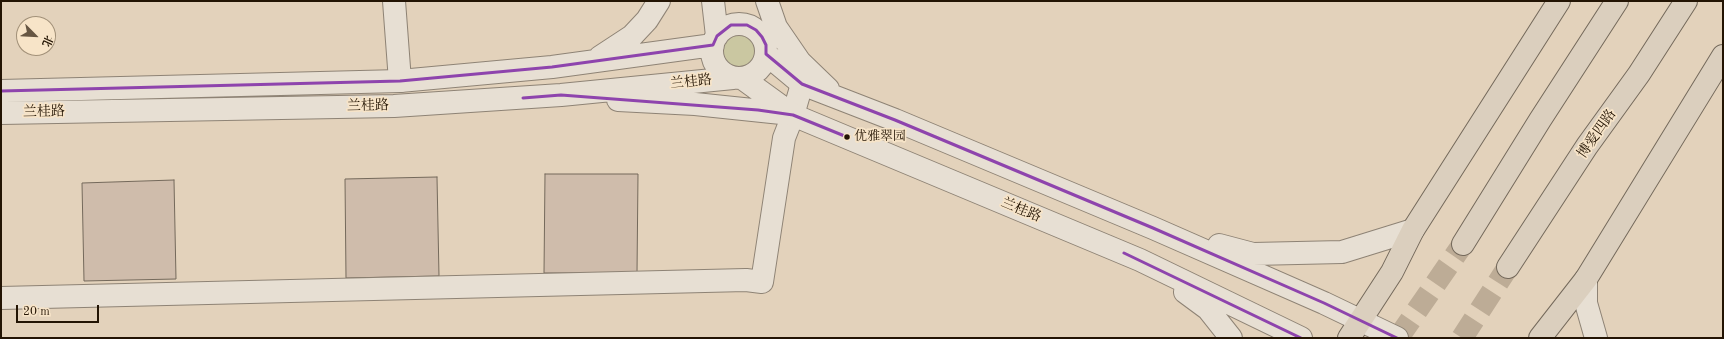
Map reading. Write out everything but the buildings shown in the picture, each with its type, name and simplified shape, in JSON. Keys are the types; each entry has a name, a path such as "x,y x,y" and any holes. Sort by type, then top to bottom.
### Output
{"highway":[{"path":"1349,338 1392,272 1413,230 1559,1"},
{"path":"1463,244 1540,120 1617,1"},
{"name":"博爱四路","path":"1508,267 1587,146 1638,74 1686,1"},
{"path":"1540,338 1586,279 1723,56"}],"street":[{"path":"394,1 400,81"},
{"path":"594,61 632,36 647,20 660,1"},
{"path":"713,1 715,40 714,61 725,74 738,78 751,76 758,71 764,63 766,54 764,41 756,30 747,25 735,24 722,30 715,40"},
{"path":"752,1 756,30"},
{"path":"767,1 776,27 800,62 838,98"},
{"name":"兰桂路","path":"1,91 400,81 552,67 715,40"},
{"path":"766,54 802,84 895,120 1153,228 1361,320 1397,338"},
{"name":"兰桂路","path":"1,113 394,106 561,95 738,78 793,114 1140,260 1302,338"},
{"path":"1,298 746,280 762,282 784,138 802,84"},
{"path":"561,95 695,104 793,114"},
{"path":"1153,228 1253,254 1342,252 1413,230"},
{"path":"1140,260 1208,309 1230,338"},
{"path":"1586,279 1586,303 1596,338"}],"shaded area":[{"path":"743,31 750,34 756,40 759,51 758,59 750,68 743,71 735,71 728,68 720,59 719,47 722,40 731,32"}],"tunnel":[{"path":"1398,338 1463,244"},
{"path":"1462,338 1508,267"}],"transit line":[{"path":"1,91 400,81 552,67 713,45 717,36 731,25 747,25 756,30 762,37 766,45 766,54 802,84 895,120 1153,228 1324,303 1397,338"},
{"path":"523,98 561,95 758,110 793,115 847,137"},
{"path":"1124,253 1301,338"}],"place":[{"name":"优雅翠园","path":"847,137"}]}
